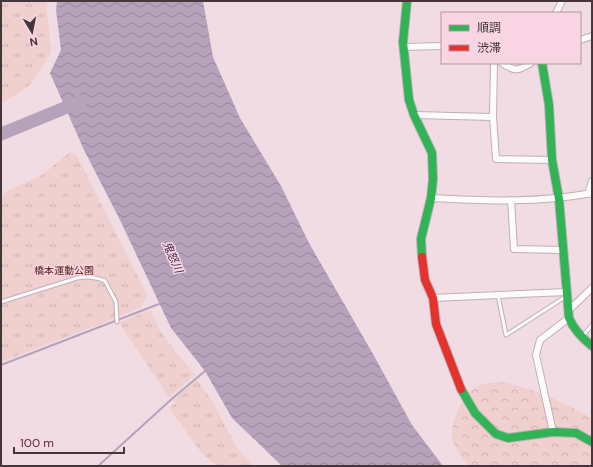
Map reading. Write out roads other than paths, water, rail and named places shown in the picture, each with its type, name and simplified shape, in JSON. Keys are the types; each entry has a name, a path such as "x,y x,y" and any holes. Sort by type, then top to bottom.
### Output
{"street":[{"path":"407,1 403,47 409,100 414,115 432,153 433,179 431,198 421,239 425,280 433,298 436,324 454,373 462,391 475,413 496,434 508,438 553,432 576,433 592,442"},
{"path":"556,12 562,1"},
{"path":"581,40 592,36"},
{"path":"403,47 441,46"},
{"path":"494,64 493,117 496,159 552,160"},
{"path":"504,64 511,69 520,70 529,64"},
{"path":"543,64 552,160 559,199 568,314 571,326 581,338 592,346"},
{"path":"414,115 493,117"},
{"path":"431,198 494,201 559,199 590,194 592,181"},
{"path":"511,200 514,249 564,250"},
{"path":"553,432 536,355 540,340 591,290"},
{"path":"433,298 567,294"}],"lane":[{"path":"1,302 86,276 105,281 116,302 117,322"},
{"path":"498,295 506,335 567,294"},
{"path":"581,338 592,325"}],"water":[{"name":"鬼怒川","path":"57,1 203,1 213,57 240,118 281,186 309,243 412,425 443,466 282,466 232,418 205,371 171,328 120,220 84,150 50,73 61,50 56,10"}],"waterway":[{"path":"1,134 81,101"},
{"path":"1,365 159,304"},
{"path":"98,466 205,371"}],"park label":[{"name":"橋本運動公園","path":"64,270"}]}
